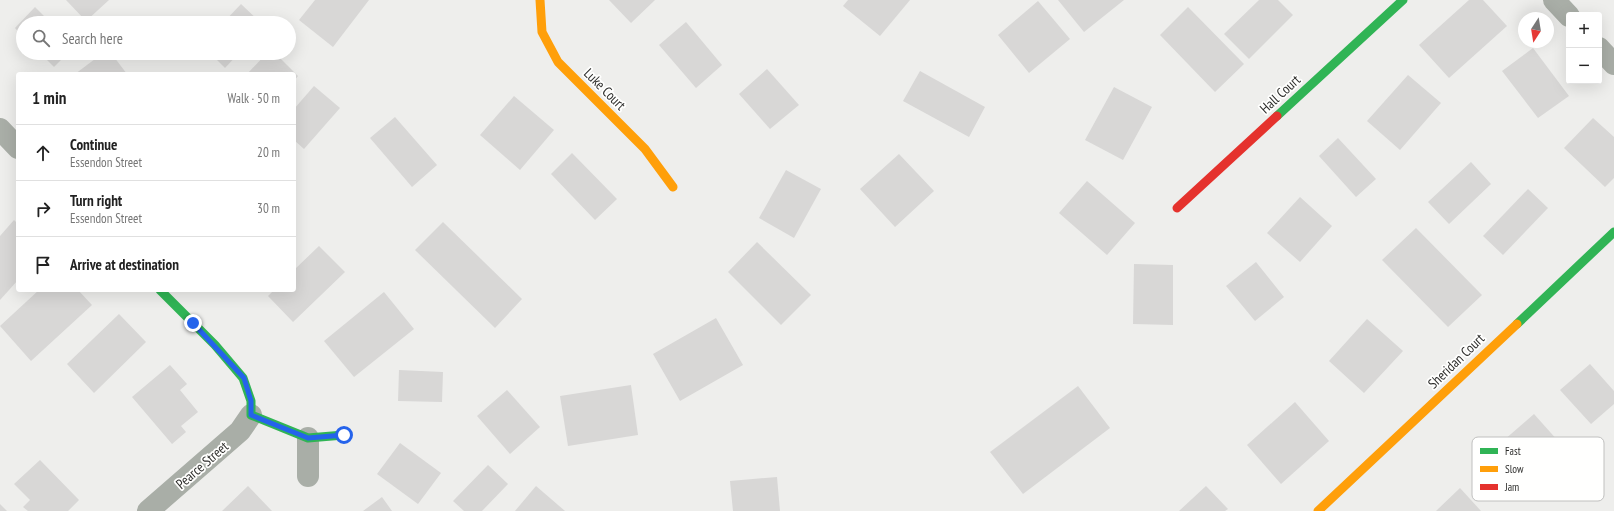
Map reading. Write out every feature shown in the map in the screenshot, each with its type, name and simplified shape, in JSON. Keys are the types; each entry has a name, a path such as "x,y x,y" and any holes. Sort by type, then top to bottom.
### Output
{"street":[{"name":"Luke Court","path":"540,0 542,32 558,62 645,149 673,186"},
{"name":"Hall Court","path":"1177,208 1403,0"},
{"path":"1554,0 1566,13"},
{"path":"1602,51 1614,64"},
{"path":"0,130 16,146"},
{"name":"Sheridan Court","path":"1318,511 1614,232"},
{"path":"162,292 215,344 244,378 251,401 251,415 308,438 344,435"},
{"name":"Pearce Street","path":"148,511 240,431 251,415"},
{"path":"308,438 308,476"}],"building":[{"path":"66,0 109,0 91,16 81,16"},
{"path":"315,0 369,0 333,47 299,20"},
{"path":"609,0 655,0 631,23"},
{"path":"848,0 910,0 880,36 843,6"},
{"path":"1058,0 1124,0 1084,32"},
{"path":"1259,0 1278,0 1293,15 1249,59 1224,34"},
{"path":"1469,0 1483,0 1507,26 1449,78 1419,45"},
{"path":"1038,1 1070,39 1029,73 998,35"},
{"path":"241,4 254,16 230,16"},
{"path":"35,7 44,16 26,16"},
{"path":"1188,7 1244,64 1215,92 1160,35"},
{"path":"686,22 722,65 696,88 659,45"},
{"path":"1533,48 1569,96 1538,118 1502,71"},
{"path":"47,60 61,60 54,67"},
{"path":"94,60 116,60 125,72 78,72"},
{"path":"217,60 232,60 225,68"},
{"path":"260,60 282,60 294,72 249,72"},
{"path":"767,69 799,105 770,129 739,94"},
{"path":"920,71 985,107 969,137 903,101"},
{"path":"1408,75 1441,103 1400,150 1367,121"},
{"path":"314,86 340,108 304,149 296,142 296,107"},
{"path":"1114,87 1152,107 1123,160 1085,140"},
{"path":"514,96 554,130 520,170 480,135"},
{"path":"395,117 437,165 412,187 370,138"},
{"path":"1593,118 1614,137 1614,178 1605,187 1564,148"},
{"path":"1338,138 1376,179 1356,197 1319,156"},
{"path":"572,153 617,199 595,220 551,174"},
{"path":"899,154 934,191 895,227 860,189"},
{"path":"1471,162 1491,184 1449,224 1428,202"},
{"path":"786,170 821,189 794,238 759,218"},
{"path":"1087,181 1135,223 1107,255 1059,213"},
{"path":"1528,189 1548,208 1503,255 1483,236"},
{"path":"1300,197 1332,226 1300,262 1267,233"},
{"path":"14,220 16,222 16,282 0,300 0,236"},
{"path":"443,222 522,299 495,328 415,250"},
{"path":"1416,228 1482,295 1448,327 1382,260"},
{"path":"757,242 811,295 781,325 728,272"},
{"path":"319,246 345,272 293,322 268,296 272,292 296,292 296,268"},
{"path":"1256,262 1284,297 1255,321 1226,286"},
{"path":"1134,264 1173,265 1173,325 1133,324"},
{"path":"37,292 80,292 92,305 31,361 0,326"},
{"path":"384,292 414,329 354,377 324,341"},
{"path":"119,314 146,342 94,393 67,364"},
{"path":"716,318 743,365 680,401 653,354"},
{"path":"1367,319 1403,351 1364,393 1329,361"},
{"path":"1590,364 1614,391 1614,404 1591,424 1560,390"},
{"path":"170,365 187,384 180,390 198,412 181,426 186,432 172,444 132,397"},
{"path":"399,370 443,372 442,402 398,401"},
{"path":"631,385 638,435 568,446 560,396"},
{"path":"1078,386 1110,428 1023,494 990,452"},
{"path":"507,390 540,427 510,454 477,416"},
{"path":"1295,402 1329,441 1281,484 1247,445"},
{"path":"1534,414 1555,437 1507,437"},
{"path":"400,443 441,473 418,504 377,474"},
{"path":"40,460 79,500 68,511 28,511 23,507 30,500 14,484"},
{"path":"488,465 508,484 482,511 464,511 453,501"},
{"path":"777,477 780,511 733,511 730,481"},
{"path":"248,486 272,511 222,511"},
{"path":"536,486 565,511 515,511"},
{"path":"1206,486 1228,509 1225,511 1179,511"},
{"path":"1460,488 1481,511 1436,511"},
{"path":"382,497 392,511 363,511"},
{"path":"0,504 7,511 0,511"}],"traffic: fast":[{"path":"1277,116 1403,0"},
{"path":"1517,324 1614,232"},
{"path":"162,292 215,345 243,378 251,401 251,415 308,438 344,435"}],"traffic: slow":[{"path":"540,0 542,32 558,62 645,149 673,187"},
{"path":"1318,511 1517,324"}],"traffic: jam":[{"path":"1177,208 1277,116"}],"route":[{"path":"193,323 215,344 244,378 251,401 251,415 308,438 344,435"}]}
